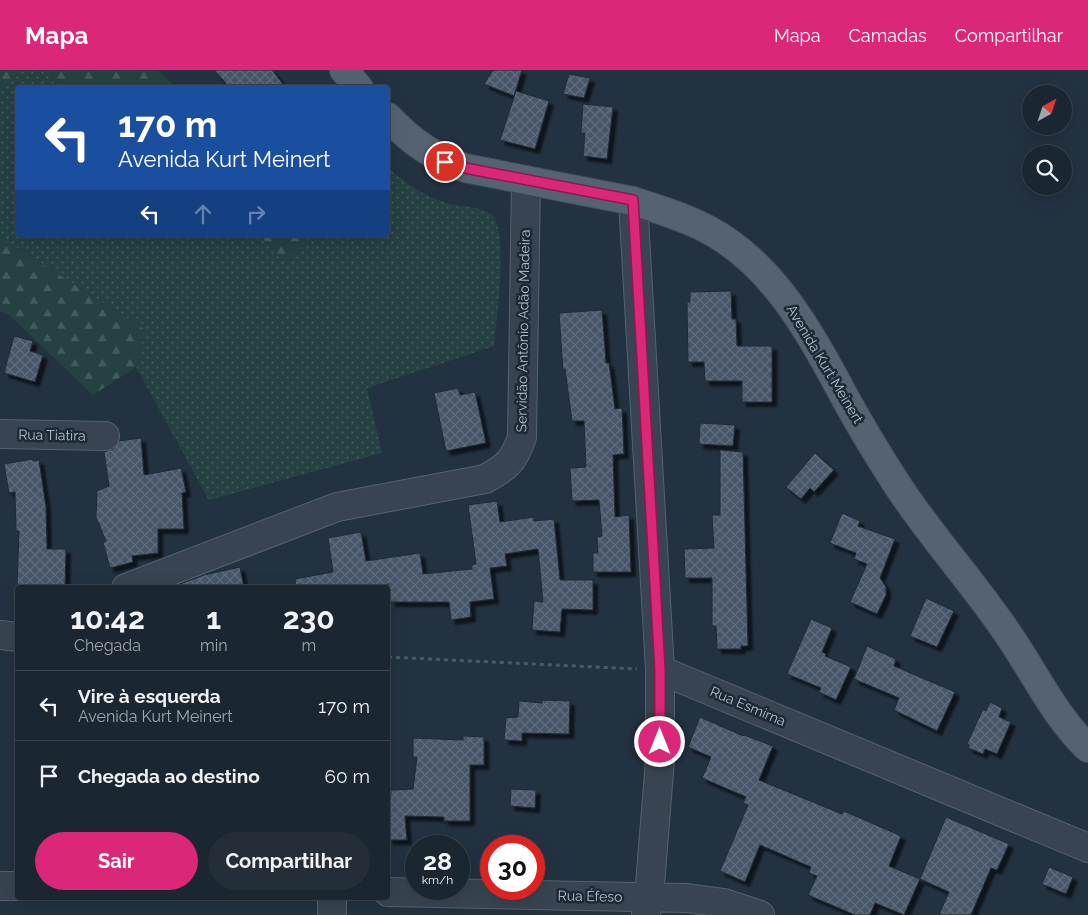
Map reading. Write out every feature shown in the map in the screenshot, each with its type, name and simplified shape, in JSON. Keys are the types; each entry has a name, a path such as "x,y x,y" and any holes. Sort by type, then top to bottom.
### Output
{"main road":[{"path":"344,70 356,85"},
{"name":"Avenida Kurt Meinert","path":"390,119 423,149 445,162 465,168 633,200 707,229 752,262 773,284 802,321 850,406 912,507 1009,636 1063,718 1088,748"}],"street":[{"name":"Servidão Antônio Adão Madeira","path":"134,585 337,507 485,479 504,469 517,454 522,437 526,180"},
{"path":"633,200 660,670 660,760 647,906"},
{"name":"Rua Tiatira","path":"0,434 105,436"},
{"path":"0,635 15,637"},
{"name":"Rua Esmirna","path":"660,670 1088,848"},
{"path":"0,886 15,886"},
{"name":"Rua Éfeso","path":"390,892 647,906 687,898 724,903 760,915"},
{"path":"332,900 332,915"}],"path":[{"path":"390,657 660,670"}],"green space":[{"path":"0,70 22,70 0,94"},
{"path":"22,70 41,70 60,85 15,85 15,237 261,237 286,263 307,237 390,237 390,170 424,194 450,204 487,211 497,223 501,256 494,346 367,388 382,453 209,500 136,367 144,329 0,237 0,94"},
{"path":"41,70 158,70 173,85 60,85"},
{"path":"0,237 144,329 136,367 93,395 8,314 0,312"},
{"path":"261,237 307,237 286,263"}],"building":[{"path":"214,70 272,70 284,85 227,85"},
{"path":"493,70 522,70 514,96 484,84"},
{"path":"569,74 590,78 584,98 563,94"},
{"path":"516,91 549,101 535,149 500,140"},
{"path":"583,104 613,107 607,159 583,156 585,133 581,133"},
{"path":"731,291 732,319 736,319 737,346 772,346 772,402 742,402 742,381 705,381 704,362 688,362 687,302 690,302 690,292"},
{"path":"602,310 606,363 609,363 615,409 622,408 624,454 613,455 615,517 629,515 631,572 593,572 593,553 598,553 597,537 602,536 599,500 572,501 570,468 586,467 584,421 572,421 565,369 563,370 559,313"},
{"path":"14,336 33,341 30,351 43,355 35,382 4,373"},
{"path":"458,388 460,395 475,392 486,443 446,451 434,393"},
{"path":"700,423 735,425 733,446 699,444"},
{"path":"141,438 144,475 181,468 186,492 182,493 184,529 158,529 158,553 132,556 133,562 110,568 103,542 106,541 96,517 97,491 109,486 104,452 113,449 119,441"},
{"path":"720,450 743,452 748,646 741,646 741,649 717,649 716,626 712,626 712,578 685,578 684,549 714,548 712,515 720,515"},
{"path":"815,453 834,470 814,492 810,488 801,499 786,487"},
{"path":"33,459 33,461 39,460 46,507 47,549 66,549 65,585 17,585 19,531 16,531 15,492 9,493 4,464"},
{"path":"497,501 500,522 534,517 534,521 554,519 560,580 593,580 593,610 562,609 560,632 532,630 534,601 543,602 538,549 505,554 507,566 490,568 494,599 470,602 471,617 451,620 449,602 391,602 390,585 388,584 296,585 295,579 333,572 328,538 361,532 366,561 420,553 423,574 472,569 472,565 476,564 468,505"},
{"path":"842,513 860,521 858,526 895,539 880,578 886,587 886,595 877,614 850,602 867,564 854,559 856,553 830,543"},
{"path":"240,567 243,585 180,585 204,575"},
{"path":"926,598 954,611 937,647 910,636"},
{"path":"811,619 832,628 822,652 826,654 825,656 851,667 836,700 819,692 821,688 787,674"},
{"path":"867,646 896,659 894,666 955,692 937,731 894,710 899,698 854,679"},
{"path":"542,700 570,701 569,734 522,733 522,741 504,740 506,718 518,717 519,701 542,703"},
{"path":"990,702 1002,708 999,717 1011,722 997,754 985,749 983,754 968,748 969,745 967,744 983,709 986,711"},
{"path":"700,717 743,736 773,746 759,780 842,814 844,811 901,836 889,866 920,879 904,915 875,903 870,915 855,915 808,895 817,876 809,873 811,867 760,845 745,882 720,871 748,805 743,803 746,797 702,778 711,757 688,747"},
{"path":"463,736 484,737 484,765 470,765 470,821 444,821 444,817 405,816 407,835 405,835 405,840 390,840 391,790 413,789 417,757 413,757 413,738 463,740"},
{"path":"511,789 536,790 535,808 510,806"},
{"path":"946,817 1009,844 997,870 991,868 971,915 939,915 949,892 920,879"},
{"path":"1049,867 1073,877 1066,894 1042,884"}],"route":[{"path":"445,162 465,168 633,200 660,670 660,742"}]}
